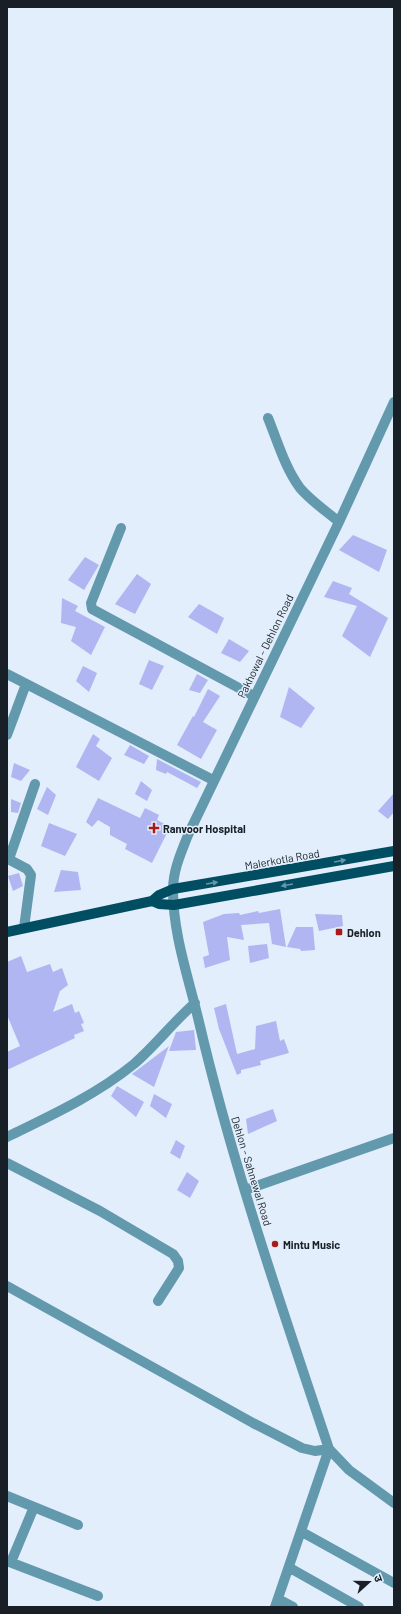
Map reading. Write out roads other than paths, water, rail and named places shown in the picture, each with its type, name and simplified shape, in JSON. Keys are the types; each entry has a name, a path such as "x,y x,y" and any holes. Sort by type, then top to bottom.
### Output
{"main road":[{"name":"Malerkotla Road","path":"152,901 159,895 173,889 394,851"},
{"path":"7,932 152,901 159,904 174,905 394,866"}],"street":[{"name":"Pakhowal - Dehlon Road","path":"174,905 173,889 177,863 213,780 339,522 394,402"},
{"path":"268,418 286,462 300,487 310,499 339,522"},
{"path":"121,528 90,603 92,609 254,696"},
{"path":"7,674 213,780"},
{"path":"7,735 26,684"},
{"path":"24,928 30,875 27,869 10,860 10,856 34,784"},
{"name":"Dehlon - Sahnewal Road","path":"174,905 178,934 214,1085 269,1271 329,1449 350,1470 394,1503"},
{"path":"7,1137 75,1102 107,1083 139,1059 194,1003"},
{"path":"245,1190 394,1138"},
{"path":"7,1163 100,1211 172,1254 178,1261 179,1268 158,1301"},
{"path":"7,1286 253,1423 302,1448 315,1451 329,1449 277,1603 293,1607"},
{"path":"7,1496 78,1525"},
{"path":"34,1507 9,1561 98,1596"},
{"path":"302,1532 394,1583"},
{"path":"290,1568 359,1607"}],"place":[{"name":"Ranvoor Hospital","path":"154,828"},
{"name":"Dehlon","path":"339,932"},
{"name":"Mintu Music","path":"275,1244"}]}
